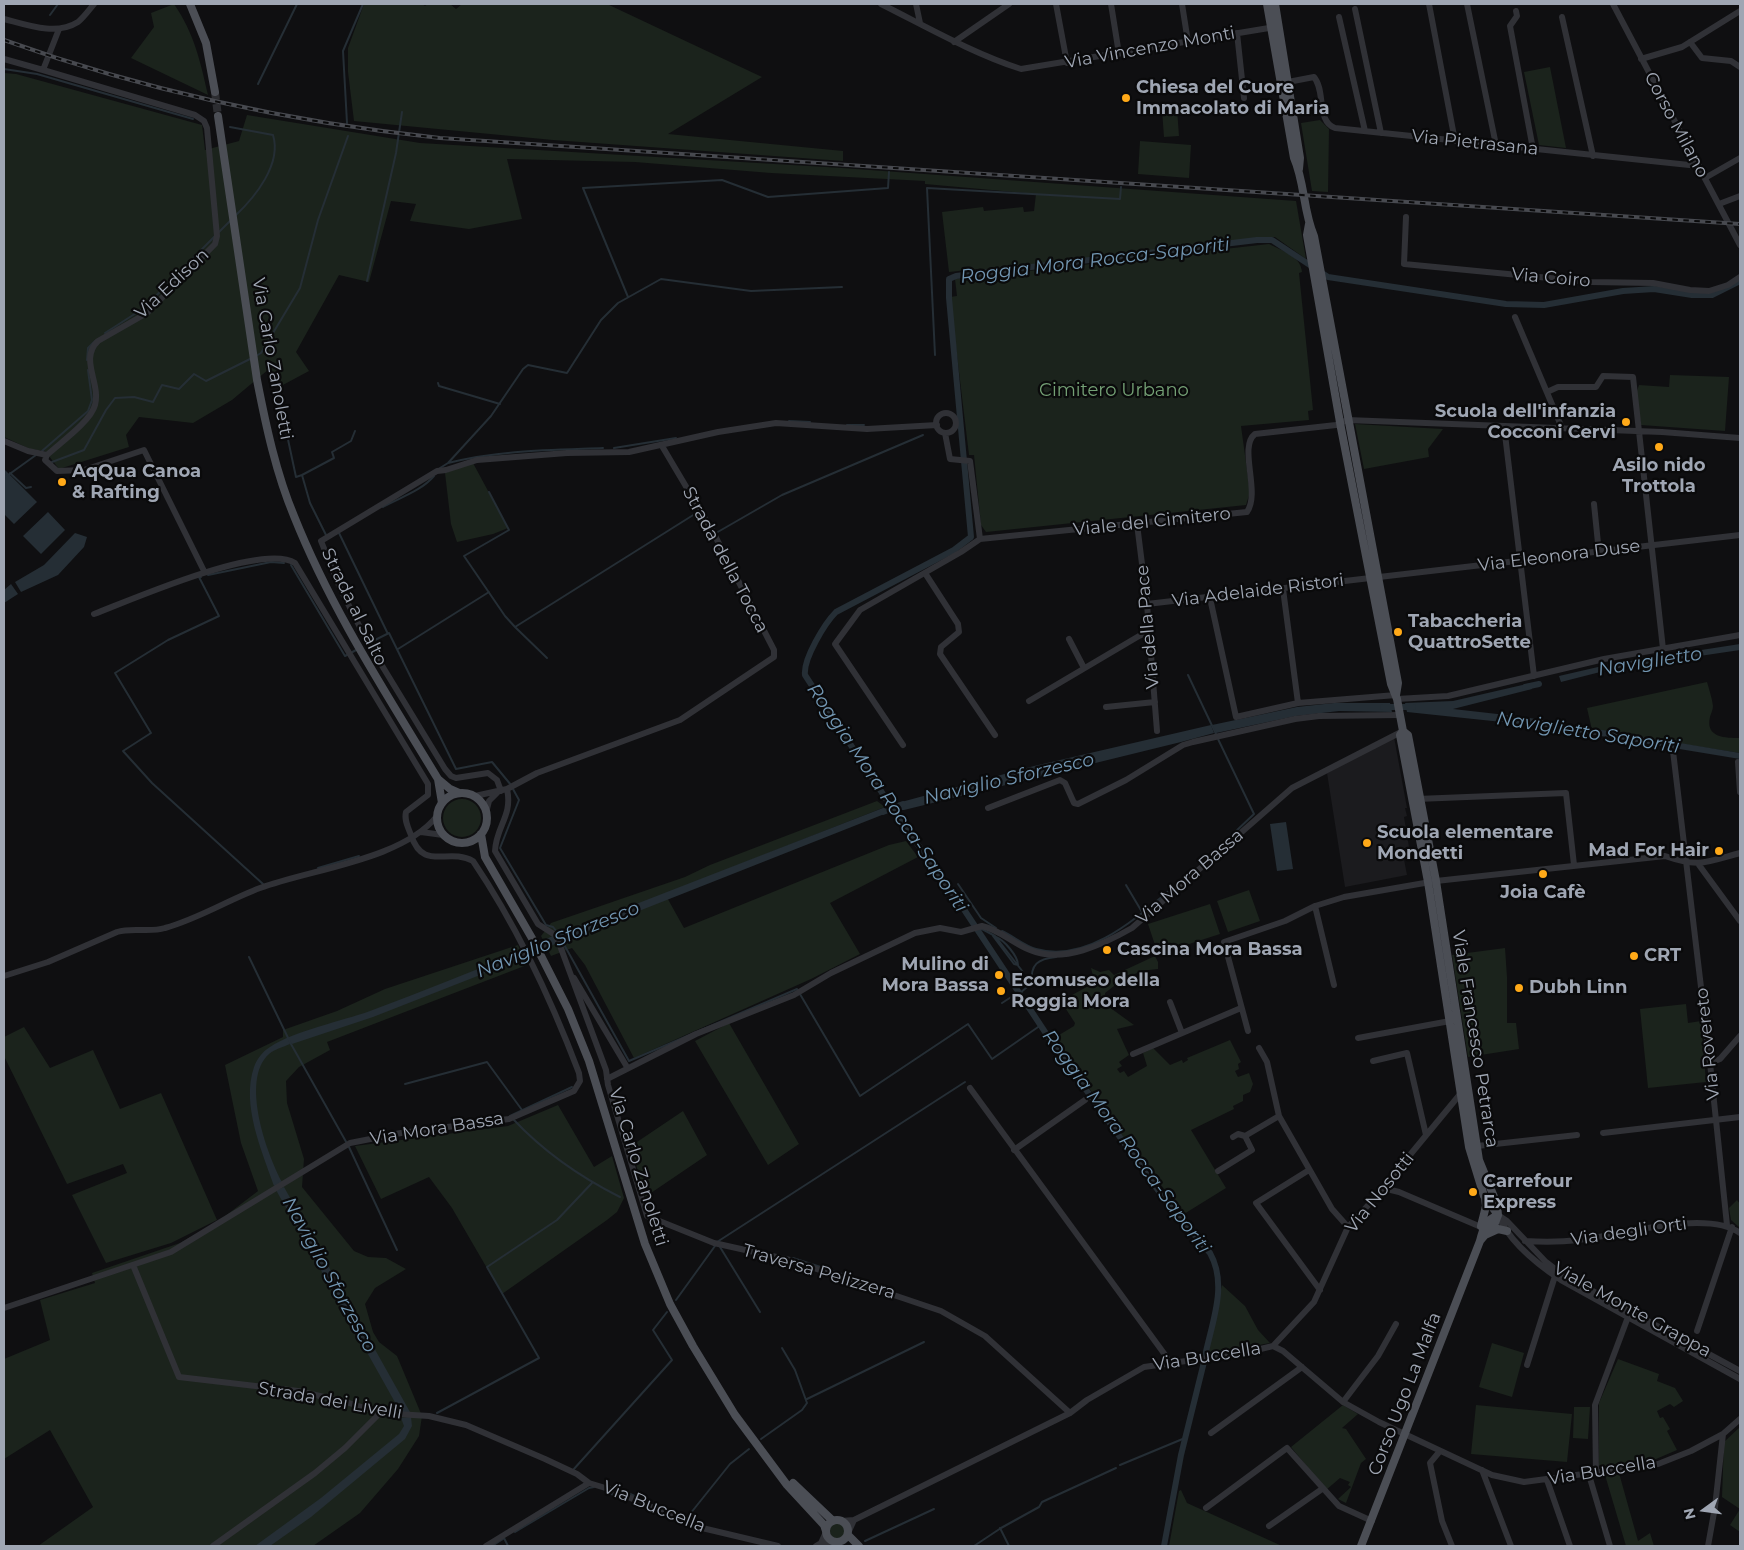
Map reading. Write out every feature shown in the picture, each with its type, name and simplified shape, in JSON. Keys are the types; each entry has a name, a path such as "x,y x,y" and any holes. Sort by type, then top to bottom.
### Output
{"main road":[{"path":"190,4 206,43 215,92"},
{"path":"1267,4 1275,27 1288,82 1300,158 1299,169"},
{"path":"1275,4 1275,27 1294,158 1299,169 1309,224 1307,235 1322,280 1344,422"},
{"name":"Via Carlo Zanoletti","path":"218,116 253,358 265,420 293,514 337,611 438,779 450,789 459,793"},
{"path":"1315,261 1314,275 1344,422"},
{"name":"Viale Francesco Petrarca","path":"1344,422 1374,578 1398,683 1397,699 1403,731 1400,735 1417,800 1477,1146 1484,1176 1497,1204 1498,1215"},
{"name":"Via Carlo Zanoletti","path":"438,779 442,803"},
{"path":"459,793 474,796 480,801 486,813 485,827 481,834 464,843 453,841 443,835 437,823 437,816 442,803 452,795 459,793"},
{"name":"Via Carlo Zanoletti","path":"481,834 485,857"},
{"name":"Via Carlo Zanoletti","path":"464,843 479,851 485,857 534,940 568,1009 589,1062 645,1244 667,1297 720,1392 755,1442 788,1485 824,1525 826,1531"},
{"name":"Viale Francesco Petrarca","path":"1432,882 1469,1147 1484,1196 1498,1215"},
{"name":"Corso Ugo La Malfa","path":"1476,1252 1486,1206 1484,1196"},
{"name":"Corso Ugo La Malfa","path":"1361,1546 1476,1252 1483,1238 1495,1223 1498,1215"},
{"path":"1483,1238 1498,1229 1507,1230"},
{"name":"Via Carlo Zanoletti","path":"781,1474 833,1521"},
{"path":"847,1546 828,1538 826,1531 833,1521 841,1521 846,1525 848,1533 858,1546"},
{"path":"836,1542 844,1540 848,1533"}],"street":[{"path":"4,19 59,29 80,21 94,4"},
{"path":"881,4 954,42 1009,4"},
{"path":"916,4 920,23"},
{"path":"1056,4 1067,63"},
{"path":"1111,4 1119,54"},
{"path":"1182,4 1188,42"},
{"path":"1429,4 1455,141"},
{"path":"1467,4 1496,145"},
{"name":"Corso Milano","path":"1613,4 1740,245"},
{"path":"1355,9 1381,133"},
{"path":"1641,59 1682,47 1740,10"},
{"path":"1516,12 1517,16 1510,26 1533,149"},
{"path":"1339,17 1366,131"},
{"path":"1562,17 1593,156"},
{"name":"Via Vincenzo Monti","path":"954,42 1021,69 1067,63 1275,27"},
{"path":"43,70 59,29"},
{"path":"1238,33 1244,98"},
{"path":"1690,42 1702,58 1731,61 1740,67"},
{"name":"Via Edison","path":"4,59 195,115 204,120 207,128 217,233 215,244 147,313 98,341 92,347 90,358 95,405 90,416 41,454"},
{"name":"Via Pietrasana","path":"1288,82 1314,77 1318,84 1325,119 1329,126 1699,166"},
{"path":"1705,178 1740,158"},
{"path":"1719,204 1740,196"},
{"name":"Via Coiro","path":"1406,217 1404,264 1591,282 1653,283 1690,290 1709,291 1728,285 1740,277"},
{"path":"1515,317 1562,428"},
{"path":"1547,392 1558,387 1596,388 1603,376 1632,377 1664,650"},
{"path":"937,425 938,419 942,414 952,416 956,422 954,429 945,433"},
{"path":"1344,422 1638,431 1740,438"},
{"name":"Viale del Cimitero","path":"980,539 1247,512 1251,506 1253,495 1248,445 1251,437 1255,434 1344,422"},
{"path":"662,446 718,432 776,423 867,429 937,425 945,433 950,459 970,462 980,539 925,574 860,610 835,644 903,745"},
{"path":"1504,426 1534,676"},
{"path":"4,441 41,454 57,471 68,469 80,471 144,450 204,571 94,614"},
{"name":"Strada al Salto","path":"506,789 488,773 456,778 451,776 368,644 321,540 439,470 477,460 567,453 611,454 662,446"},
{"name":"Strada della Tocca","path":"506,789 537,773 680,720 774,657 774,650 714,534 662,446"},
{"path":"1594,504 1599,553"},
{"name":"Via della Pace","path":"1137,524 1150,632 1157,731"},
{"name":"Via Eleonora Duse","path":"1374,578 1740,535"},
{"name":"Strada al Salto","path":"204,571 276,559 291,561 301,571 428,784 428,795 406,812 405,819 414,835"},
{"path":"925,574 958,624 959,632 941,647 940,654 995,735"},
{"name":"Via Adelaide Ristori","path":"1147,604 1374,578"},
{"path":"1284,589 1298,703"},
{"path":"1210,598 1236,717 1298,703 1448,696 1604,660 1740,635"},
{"path":"1029,701 1139,636 1150,632"},
{"path":"1069,639 1084,668"},
{"path":"1106,706 1155,702"},
{"path":"988,808 1060,780 1065,783 1074,803 1078,804 1126,780 1183,745 1295,719 1319,716 1400,714"},
{"name":"Via Mora Bassa","path":"607,1079 696,1034 799,992 867,955 915,933 940,928 961,932 969,931 979,926 988,927 1031,951 1059,953 1084,950 1104,944 1132,928 1292,788 1403,731"},
{"name":"Via Rovereto","path":"1673,751 1729,1226"},
{"path":"1738,762 1740,792"},
{"path":"474,796 506,789"},
{"path":"486,813 490,801 506,789"},
{"path":"506,789 510,803 496,842 495,851 538,924 555,935 560,942 606,1070 607,1079"},
{"path":"1417,800 1566,792 1574,865"},
{"path":"4,976 48,962 123,930 150,931 175,926 258,889 364,858 414,835 430,825 437,816"},
{"path":"414,835 443,835"},
{"name":"Via Mora Bassa","path":"4,1308 171,1252 347,1145 401,1133 512,1118 574,1091 580,1081 558,1016 523,945 472,861 466,857 428,856 419,852 414,835"},
{"path":"1248,1031 1224,942 1285,921 1315,906 1344,897 1432,882 1665,856 1686,863 1699,864 1740,853"},
{"path":"1699,864 1740,921"},
{"path":"1315,906 1334,985"},
{"path":"567,965 628,1067"},
{"path":"1170,1002 1182,1033"},
{"path":"1133,1054 1241,1008"},
{"path":"1358,1038 1450,1021"},
{"path":"1710,1063 1720,1059 1740,1036"},
{"path":"1259,1048 1267,1062 1279,1116 1308,1170 1332,1209 1348,1227"},
{"path":"1373,1061 1407,1053 1426,1135"},
{"name":"Traversa Pelizzera","path":"607,1079 647,1216 714,1243 790,1260 941,1311 985,1336 1070,1413"},
{"path":"970,1088 1170,1363"},
{"name":"Via Nosotti","path":"1272,1346 1314,1302 1348,1227 1383,1188 1461,1093"},
{"path":"1014,1150 1085,1100"},
{"path":"1233,1137 1238,1134 1245,1136 1279,1116"},
{"path":"1603,1133 1740,1117"},
{"path":"1477,1146 1577,1135"},
{"path":"1218,1171 1252,1150 1245,1136"},
{"path":"1308,1170 1256,1203 1320,1290"},
{"path":"1383,1188 1399,1192 1481,1227"},
{"name":"Viale Monte Grappa","path":"1498,1215 1507,1230 1534,1260 1555,1276 1740,1379"},
{"name":"Viale Monte Grappa","path":"1498,1215 1507,1221 1545,1261 1564,1275 1740,1371"},
{"name":"Via degli Orti","path":"1525,1241 1578,1240 1692,1223 1729,1226"},
{"path":"1697,1331 1729,1226 1740,1233"},
{"name":"Strada dei Livelli","path":"132,1265 178,1377 298,1391 346,1402 380,1413 401,1416 410,1415 466,1425 577,1474 589,1483"},
{"path":"1527,1365 1555,1276"},
{"name":"Viale Monte Grappa","path":"1610,1546 1592,1474 1595,1405 1628,1317"},
{"path":"1343,1402 1378,1356 1396,1324"},
{"name":"Via Buccella","path":"841,1521 854,1520 1070,1413 1087,1400 1144,1367 1231,1356 1272,1346 1283,1351 1343,1402 1482,1470 1524,1482 1658,1464 1691,1451 1722,1434 1740,1419"},
{"path":"1211,1433 1302,1367"},
{"path":"213,1546 315,1473 346,1448 380,1413"},
{"path":"1708,1546 1715,1507 1722,1434"},
{"path":"1206,1508 1287,1448 1339,1506 1372,1521"},
{"path":"1440,1451 1430,1463 1442,1521 1452,1546"},
{"path":"1482,1470 1511,1546"},
{"path":"1547,1480 1570,1546"},
{"name":"Via Buccella","path":"486,1546 589,1483 620,1493 698,1527 778,1546"},
{"path":"1269,1526 1322,1489"},
{"path":"848,1533 854,1520"},
{"path":"818,1545 826,1531"},
{"path":"818,1545 836,1542"}],"shaded area":[{"path":"1394,737 1407,808 1405,808 1407,816 1404,817 1409,847 1402,849 1407,875 1345,887 1327,773"}],"green space":[{"path":"174,4 191,36 199,58 208,95 131,58 154,27 151,13"},
{"path":"364,4 422,4 425,6 428,4 450,4 456,9 462,4 607,4 762,77 668,134 843,151 843,161 553,140 354,121 348,72 348,48"},
{"path":"1550,67 1566,148 1539,145 1524,72"},
{"name":"Cimitero Urbano","path":"4,73 16,74 202,125 205,150 239,141 247,115 420,143 842,168 1296,201 1306,259 1275,237 983,271 983,276 1269,244 1295,258 1301,266 1302,272 1299,273 1313,410 1308,411 1309,420 1241,426 1250,492 1246,505 986,532 981,525 974,455 969,455 950,297 957,296 955,279 977,277 977,269 949,272 942,212 983,207 984,211 1023,207 1024,212 1034,211 1036,194 925,184 925,181 771,173 635,162 507,159 522,219 469,229 410,221 416,204 391,201 369,282 339,275 296,352 309,371 281,386 269,369 232,400 193,423 139,417 126,435 129,447 59,469 45,451 30,449 4,437"},
{"path":"1177,109 1179,136 1164,137 1162,110"},
{"path":"1320,120 1329,129 1328,192 1312,191 1301,123"},
{"path":"1140,141 1191,145 1189,178 1138,174"},
{"path":"1670,375 1729,377 1725,431 1641,425 1636,394 1639,385 1669,387"},
{"path":"1355,424 1443,429 1428,449 1429,457 1364,469"},
{"path":"473,463 508,528 493,534 457,542 451,524 445,473"},
{"path":"1707,682 1713,706 1709,724 1711,729 1714,733 1723,737 1740,738 1740,753 1592,730 1587,708"},
{"path":"462,799 475,805 481,818 475,831 462,837 449,831 443,818 449,805"},
{"path":"877,801 885,807 665,894 684,928 889,845 906,841 918,857 830,903 860,954 811,979 634,1058 585,965 572,948 551,956 541,936 551,923 685,877 710,865"},
{"path":"1249,890 1260,921 1228,932 1217,901"},
{"path":"1210,904 1220,934 1158,954 1148,924"},
{"path":"518,945 527,965 327,1042 330,1050 299,1067 286,1081 287,1103 304,1159 302,1187 354,1251 368,1257 386,1258 406,1269 375,1288 365,1304 373,1332 379,1342 397,1356 422,1416 419,1436 398,1469 360,1513 313,1546 38,1546 93,1507 50,1430 4,1459 4,1359 50,1340 40,1300 95,1283 92,1273 180,1243 220,1220 258,1191 241,1143 225,1065 283,1037 283,1030 337,1011 385,989"},
{"path":"1505,948 1507,1023 1516,1023 1519,1049 1468,1057 1452,955"},
{"path":"1155,956 1158,962 1158,969 1140,971 1128,978 1117,977 1114,986 1105,993 1105,1004 1134,1025 1117,1029 1129,1055 1119,1062 1122,1066 1117,1069 1120,1073 1124,1071 1128,1077 1147,1066 1143,1053 1153,1048 1170,1065 1182,1060 1183,1063 1188,1060 1187,1058 1230,1040 1241,1062 1238,1064 1239,1069 1235,1071 1238,1077 1249,1073 1253,1084 1250,1092 1243,1095 1243,1101 1233,1106 1234,1109 1191,1130 1226,1188 1184,1214 1126,1141 1054,1038 1074,1026 1075,1023 1062,1003 1063,1000 1092,984 1094,980 1091,968 1100,972 1109,970 1114,975"},
{"path":"1686,1004 1688,1023 1701,1021 1706,1082 1648,1088 1640,1009"},
{"path":"729,1023 799,1144 768,1165 695,1041"},
{"path":"24,1027 50,1068 93,1050 120,1109 161,1093 217,1220 171,1243 106,1263 72,1195 127,1173 123,1164 67,1184 4,1056 4,1037"},
{"path":"558,1105 594,1167 612,1156 624,1198 617,1212 607,1220 502,1294 452,1208 429,1177 381,1199 355,1146 508,1126"},
{"path":"683,1111 707,1155 645,1197 631,1146"},
{"path":"1737,1200 1740,1204 1739,1227 1731,1220 1729,1208"},
{"path":"1222,1285 1245,1306 1258,1330 1270,1343 1213,1353 1208,1351"},
{"path":"1492,1343 1524,1353 1512,1397 1479,1387"},
{"path":"1618,1359 1659,1374 1657,1381 1675,1388 1683,1401 1674,1407 1670,1404 1657,1411 1660,1418 1663,1417 1670,1429 1667,1431 1677,1450 1656,1459 1601,1468 1599,1465 1599,1403"},
{"path":"1343,1405 1358,1414 1342,1428 1346,1429 1366,1459 1361,1463 1346,1503 1338,1499 1351,1487 1348,1485 1350,1482 1340,1478 1326,1490 1291,1447"},
{"path":"1476,1405 1572,1414 1567,1462 1471,1454"},
{"path":"1574,1407 1590,1407 1588,1439 1573,1438"},
{"path":"1740,1427 1740,1509 1722,1497 1724,1442"},
{"path":"1619,1473 1638,1541 1650,1533 1654,1546 1626,1546 1605,1475"},
{"path":"1181,1490 1187,1503 1282,1546 1169,1546 1179,1491"},
{"path":"1740,1509 1740,1532 1730,1525"},
{"path":"838,1523 844,1525 846,1531 844,1537 838,1539 832,1537 830,1531 832,1525"}],"water":[{"path":"4,469 37,502 14,524 4,514"},
{"path":"48,512 65,530 41,554 23,536"},
{"path":"75,533 87,537 84,547 58,575 21,592 15,582 44,565"},
{"path":"11,584 18,594 4,603 4,590"},
{"path":"1740,644 1740,650 1612,669 1561,682 1559,676 1611,664"},
{"name":"Naviglietto Saporiti","path":"1531,683 1532,689 1453,709 1524,717 1740,753 1740,759 1540,726 1407,712 1405,703 1453,701"},
{"path":"1334,703 1390,703 1392,712 1339,711 1296,716 1216,733 1212,725 1297,707"},
{"path":"1211,725 1214,733 1181,742 904,810 898,810 894,804 1034,766"},
{"path":"888,806 892,811 563,941 559,934"},
{"path":"1286,822 1293,869 1277,871 1270,824"},
{"path":"553,936 557,943 543,950 539,942"},
{"path":"523,951 526,957 373,1017 292,1044 288,1039 290,1044 276,1049 269,1054 261,1066 257,1081 256,1099 264,1136 282,1182 274,1186 259,1143 251,1112 250,1097 254,1067 258,1058 265,1051 292,1036 370,1011"},
{"path":"284,1187 410,1412 401,1413 276,1190"},
{"path":"411,1417 412,1426 405,1439 311,1517 270,1546 255,1546 321,1498 399,1434 404,1426 401,1418"}],"waterway":[{"path":"50,15 58,4"},
{"path":"258,84 297,4"},
{"path":"347,123 343,51 363,4"},
{"path":"4,69 37,74 193,119"},
{"path":"367,281 396,153 402,112"},
{"path":"230,127 273,135 275,146 274,157 265,179 251,199 236,215"},
{"path":"256,356 261,353 300,288 318,220 348,136"},
{"path":"628,297 583,188 722,180 768,197 888,188 889,172"},
{"path":"935,355 927,188 1120,199 1121,187"},
{"path":"218,233 231,220"},
{"path":"105,333 144,308 215,236"},
{"name":"Roggia Mora Rocca-Saporiti","path":"1205,1356 1217,1304 1218,1291 1218,1278 1210,1253 1165,1200 1049,1038 965,911 894,811 805,675 805,668 811,651 826,624 836,612 954,550 971,537 949,298 949,279 956,276 1257,240 1272,240 1328,277 1506,304 1544,305 1623,291 1654,289 1692,295 1712,295 1740,281"},
{"path":"440,468 448,463 491,416 523,369 528,365 567,373 601,320 618,303 661,279 751,291 842,287"},
{"path":"87,360 88,348 95,341"},
{"path":"52,462 84,450 106,410 115,398 134,397 153,402 162,385 179,389 194,374 206,381 252,358"},
{"path":"42,451 88,411 92,400 88,370"},
{"path":"438,383 439,386 500,404"},
{"path":"280,402 296,477 302,475 310,503 326,535"},
{"path":"789,421 810,422"},
{"path":"847,425 864,425"},
{"path":"302,475 334,458 332,452 351,441 355,431"},
{"path":"716,533 782,495 923,435"},
{"path":"614,448 676,438"},
{"path":"448,463 505,453 603,448"},
{"path":"4,478 36,455"},
{"path":"10,473 26,488 31,487"},
{"path":"383,507 417,490 434,476"},
{"path":"489,492 509,530 464,556 505,616 515,627 698,512"},
{"path":"339,533 387,632"},
{"path":"208,575 271,562 284,563"},
{"path":"291,565 345,656 358,649"},
{"path":"201,577 199,577 219,616 168,640 115,673 151,733 123,751 152,783 263,884"},
{"path":"398,649 489,592"},
{"path":"515,627 547,658"},
{"path":"371,642 389,633 456,769 492,762 511,785"},
{"path":"1188,675 1216,734"},
{"name":"Naviglietto","path":"1525,687 1539,684"},
{"name":"Naviglio Sforzesco","path":"1383,707 1413,707"},
{"path":"1215,851 1254,814 1218,739"},
{"path":"513,789 519,800 500,848 546,925 553,927 557,932 629,1061 797,989 860,1096 968,1024 992,1059 1041,1025"},
{"name":"Naviglio Sforzesco","path":"883,812 903,804"},
{"path":"318,868 359,856"},
{"path":"1002,931 1036,949 1057,952 1078,949 1099,941 1118,930 1187,876"},
{"path":"958,884 981,918 996,928"},
{"path":"1126,885 1142,912"},
{"path":"979,930 982,929 995,936 1023,972 1022,978 1014,984"},
{"path":"993,936 1014,964 1018,965"},
{"path":"996,937 1003,941 1010,949 1016,957 1018,965"},
{"path":"249,957 291,1044 349,1147 397,1250"},
{"path":"1020,993 1032,983 1032,971 1036,964 1044,959 1056,957"},
{"path":"1002,1003 1019,992"},
{"path":"405,1084 487,1062 522,1110"},
{"path":"717,1242 965,1082"},
{"path":"510,1116 572,1087"},
{"path":"513,1119 563,1163 620,1197"},
{"path":"437,1413 539,1358 487,1267 557,1220 592,1183"},
{"path":"676,1300 715,1246"},
{"path":"720,1247 760,1312"},
{"path":"793,1258 894,1291"},
{"path":"573,1470 672,1360 653,1330 667,1312"},
{"path":"807,1399 924,1342"},
{"path":"761,1439 802,1410 807,1403 795,1370 782,1348"},
{"name":"Roggia Mora Rocca-Saporiti","path":"1164,1546 1181,1455 1204,1362"},
{"path":"1120,1465 1185,1438"},
{"path":"684,1518 686,1519 730,1464 749,1449"},
{"path":"974,1546 1001,1528 1039,1507 1042,1502 1116,1468"},
{"path":"515,1532 589,1488 594,1487"},
{"path":"607,1492 618,1497 622,1490 645,1501"},
{"path":"865,1541 934,1509"},
{"path":"1000,1528 1009,1546"},
{"path":"504,1538 508,1546"},
{"path":"492,1546 503,1539"}],"tunnel":[{"path":"215,92 218,116"}],"railway":[{"path":"4,40 111,75 219,102 329,123 440,138 1740,224"}],"place":[{"name":"Chiesa del Cuore Immacolato di Maria","path":"1126,98"},
{"name":"Scuola dell'infanzia Cocconi Cervi","path":"1626,422"},
{"name":"Asilo nido Trottola","path":"1659,447"},
{"name":"AqQua Canoa & Rafting","path":"62,482"},
{"name":"Tabaccheria QuattroSette","path":"1398,632"},
{"name":"Scuola elementare Mondetti","path":"1367,843"},
{"name":"Mad For Hair","path":"1719,851"},
{"name":"Joia Cafè","path":"1543,874"},
{"name":"Cascina Mora Bassa","path":"1107,950"},
{"name":"CRT","path":"1634,956"},
{"name":"Mulino di Mora Bassa","path":"999,975"},
{"name":"Dubh Linn","path":"1519,988"},
{"name":"Ecomuseo della Roggia Mora","path":"1001,991"},
{"name":"Carrefour Express","path":"1473,1192"}]}
